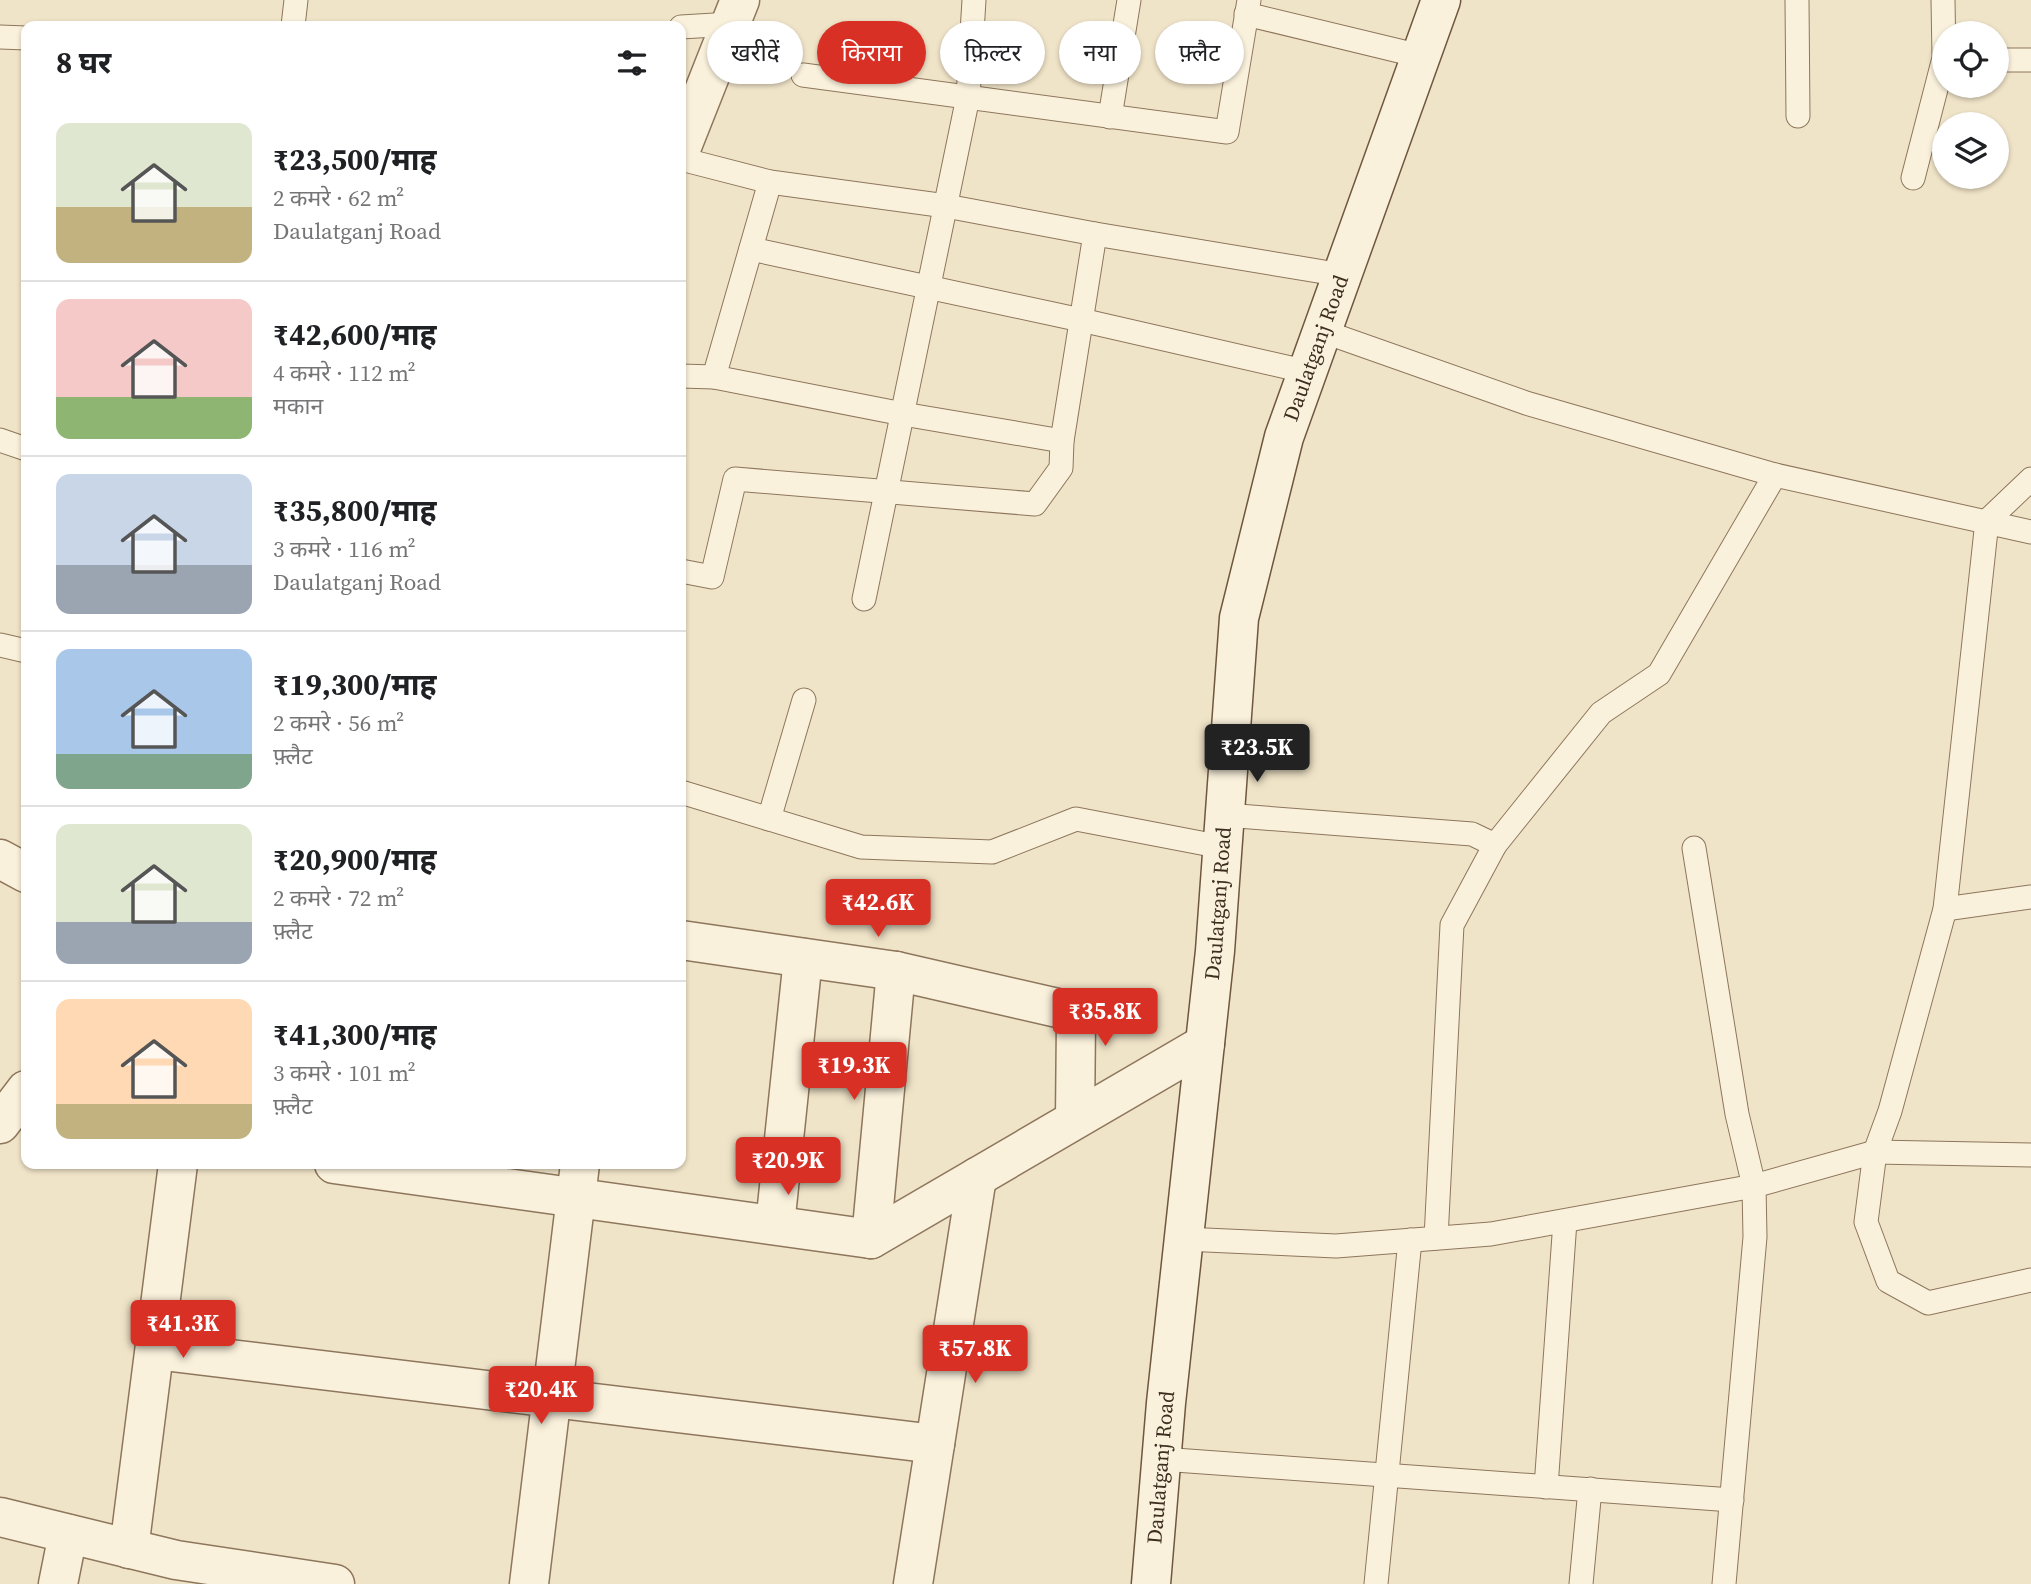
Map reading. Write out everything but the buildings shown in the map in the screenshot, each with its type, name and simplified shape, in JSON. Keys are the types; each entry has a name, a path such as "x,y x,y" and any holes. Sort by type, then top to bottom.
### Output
{"street":[{"name":"Daulatganj Road","path":"1151,1584 1161,1459 1205,1044 1239,618 1284,436 1441,0"},
{"path":"686,137 736,12"},
{"path":"0,859 21,870"},
{"path":"686,941 896,971 1062,1009 1076,1021 1075,1119"},
{"path":"775,1226 803,958"},
{"path":"872,1239 896,971"},
{"path":"406,1169 578,1181 775,1226 872,1239 1205,1044"},
{"path":"0,1124 21,1097"},
{"path":"129,1549 177,1169"},
{"path":"914,1584 977,1177"},
{"path":"528,1584 578,1181"},
{"path":"155,1350 935,1444"},
{"path":"0,1517 176,1560 216,1575 335,1584"},
{"path":"58,1584 68,1534"}],"lane":[{"path":"294,21 296,0"},
{"path":"864,599 968,97 974,0"},
{"path":"1110,117 1129,0"},
{"path":"1797,0 1798,116"},
{"path":"1943,0 1943,21"},
{"path":"803,75 1227,132 1248,7 1420,56"},
{"path":"686,26 736,12"},
{"path":"0,37 21,38"},
{"path":"2009,60 2031,60"},
{"path":"1913,178 1934,98"},
{"path":"686,160 770,182 946,206 1342,275"},
{"path":"714,377 770,182"},
{"path":"686,577 712,578 735,478 1035,504 1061,468 1062,441 1095,234"},
{"path":"751,249 1308,372"},
{"path":"1321,331 1526,403 1775,475 2031,532"},
{"path":"686,376 714,377 903,414 1062,441"},
{"path":"0,440 21,447"},
{"path":"1436,1238 1451,925 1495,845 1601,713 1660,674 1775,475"},
{"path":"2031,480 1987,521 1945,909 1890,1111 1875,1152 1866,1222 1888,1280 1928,1303 2031,1280"},
{"path":"0,645 21,650"},
{"path":"769,819 804,700"},
{"path":"686,794 861,847 992,852 1076,819 1224,831 1472,834 1495,845"},
{"path":"1695,848 1737,1114 1754,1186 1755,1237 1724,1584"},
{"path":"1945,909 2031,897"},
{"path":"1184,1239 1336,1246 1491,1234 1754,1186 1875,1152 2031,1155"},
{"path":"1546,1487 1565,1221"},
{"path":"1376,1584 1410,1240"},
{"path":"1161,1459 1732,1500"},
{"path":"1581,1584 1590,1489"}]}
